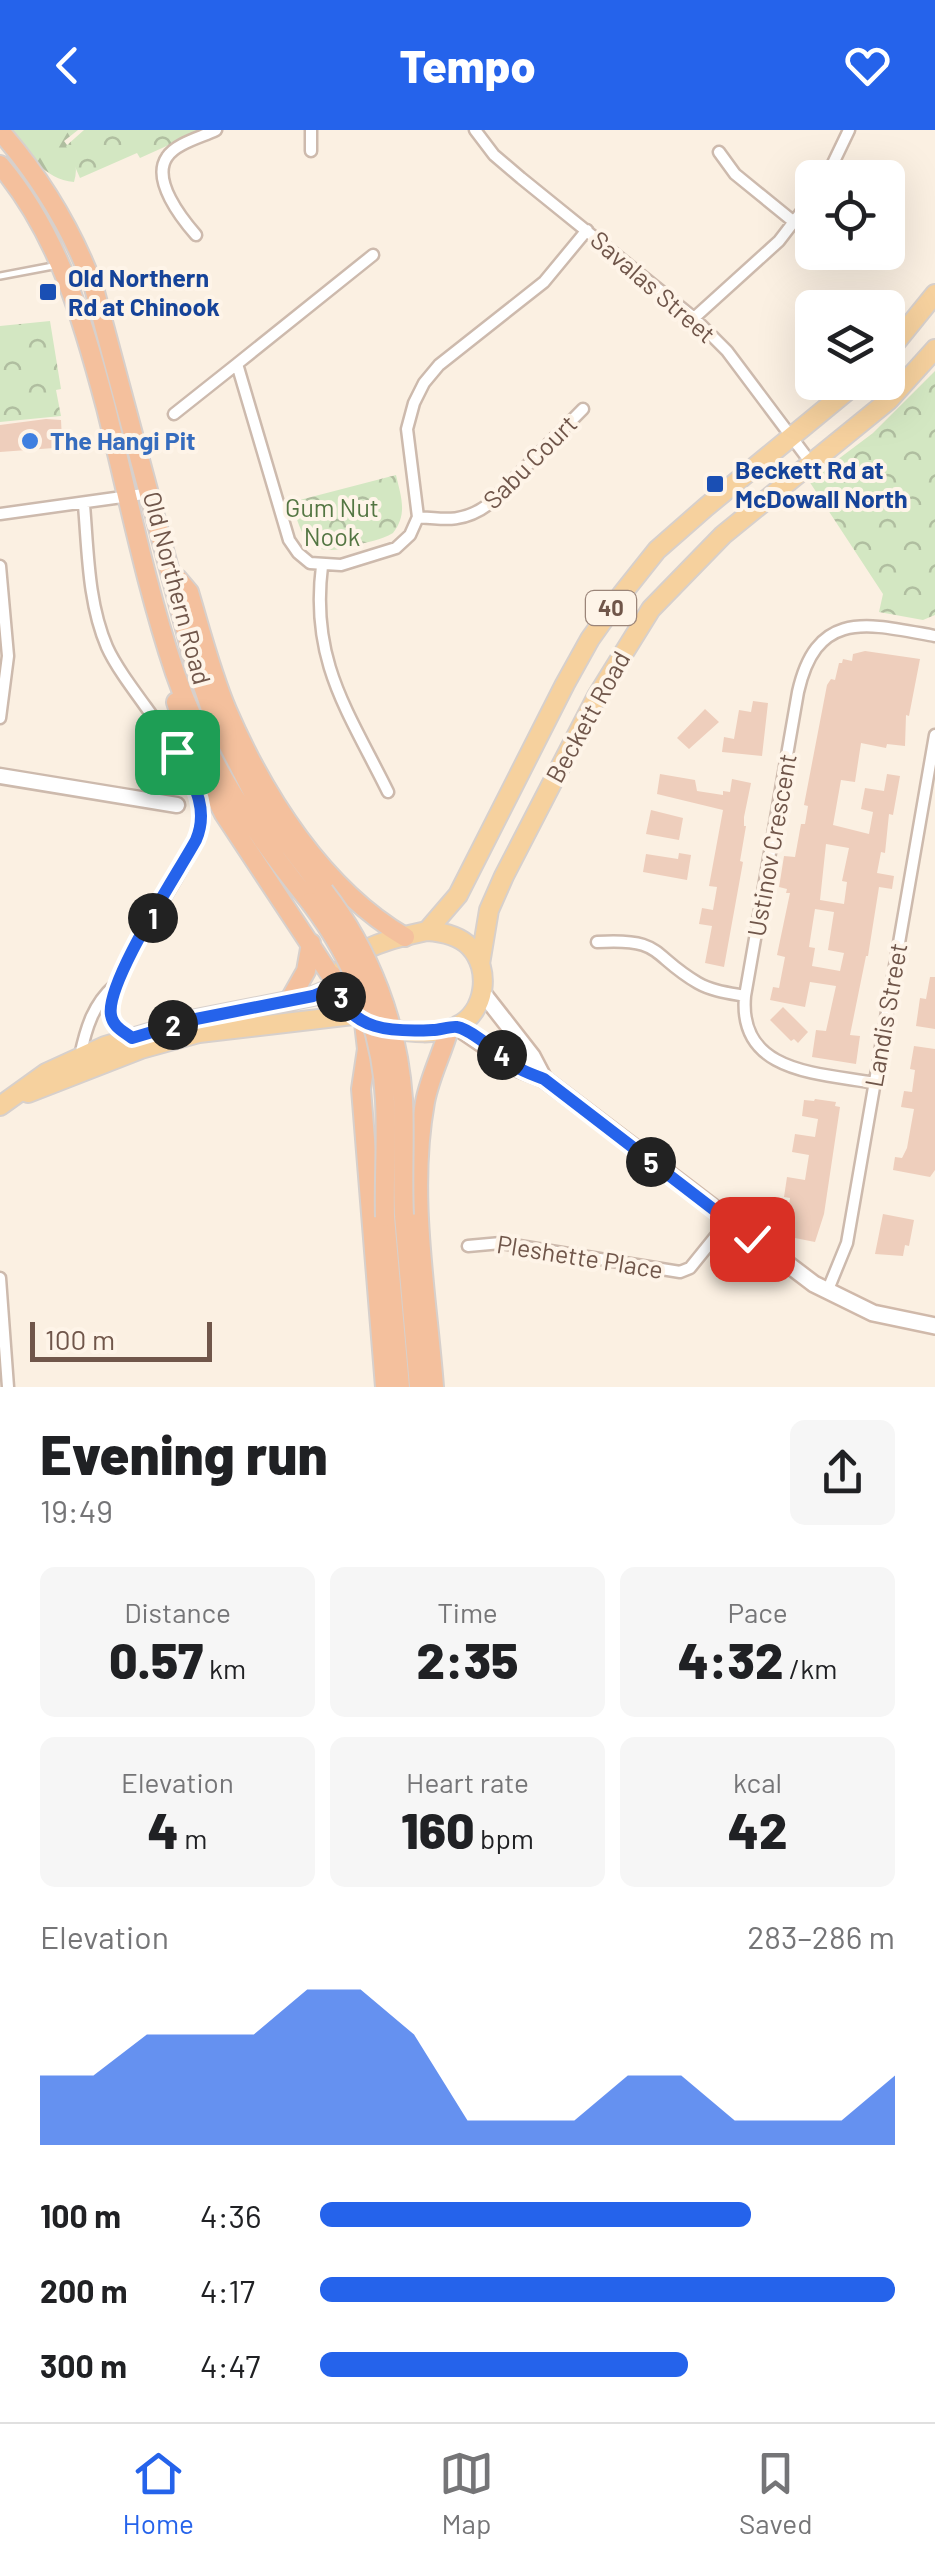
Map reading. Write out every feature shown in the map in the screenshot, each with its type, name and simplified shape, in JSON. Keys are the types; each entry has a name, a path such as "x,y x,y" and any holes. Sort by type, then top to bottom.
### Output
{"highway":[{"name":"Old Northern Road","path":"0,131 48,193 83,258 105,316 200,681 227,747 317,897 351,967 378,1048 395,1216 419,1387"},
{"name":"Old Northern Road","path":"0,165 24,197 61,264 81,316 176,675 211,755 262,841 317,897"},
{"path":"171,571 188,592 226,706 273,798 343,888 372,917 404,937"},
{"path":"166,644 166,672 204,775 247,850 340,983"},
{"path":"289,1001 306,971 311,943"},
{"path":"359,1019 367,1049 362,1089 385,1387"},
{"path":"434,1387 418,1170 428,1086 453,1028"},
{"name":"Old Northern Road","path":"395,1216 400,1387"}],"main road":[{"path":"905,331 935,294"},
{"name":"Beckett Road","path":"480,964 495,894 596,696 651,609 723,535 889,400 935,348"},
{"name":"Beckett Road","path":"428,931 458,895 590,638 622,594 657,550 836,400"},
{"path":"359,1019 342,1000 340,983 347,963 359,953 428,931 463,941 480,964"},
{"name":"40","path":"480,964 482,992"},
{"path":"0,1106 80,1056 196,1019 289,1001 340,983"},
{"path":"453,1028 476,1008 482,992"},
{"path":"482,992 532,1056 544,1079"},
{"path":"18,1096 140,1050 199,1033 359,1019 403,1030 453,1028 486,1044 519,1069 544,1079 827,1292 873,1313 935,1326"}],"street":[{"path":"196,235 181,218 163,169 167,157 177,148 216,130"},
{"path":"311,130 311,150"},
{"name":"Savalas Street","path":"474,130 494,155 694,318 727,352 811,464"},
{"path":"835,160 849,130"},
{"path":"694,318 779,241 794,222 735,174 720,152"},
{"path":"237,364 288,540 310,563 322,566 341,565 396,548 410,536 418,517 407,429 424,383 439,365 544,282 587,230"},
{"path":"174,414 373,255"},
{"name":"Sabu Court","path":"418,517 472,517 583,409"},
{"path":"0,514 151,493"},
{"path":"80,1056 100,998 115,985 196,840 202,810 168,737 127,683 106,644 94,604 84,505"},
{"path":"0,566 8,656 0,718"},
{"path":"322,566 318,616 324,655 388,792"},
{"name":"Ustinov Crescent","path":"875,1083 798,1070 772,1059 758,1046 748,1028 745,996 805,663 825,637 854,625 935,636"},
{"name":"Landis Street","path":"827,1292 846,1243 935,735"},
{"path":"0,776 176,805"},
{"path":"598,942 624,940 647,944 696,982 745,996"},
{"path":"115,985 111,1017 132,1038"},
{"name":"Pleshette Place","path":"468,1246 501,1243 680,1272 694,1264 728,1221"},
{"path":"0,1278 8,1387"}],"lane":[{"path":"0,276 61,264"}],"green space":[{"path":"10,130 78,130 64,141 75,160 74,182 45,170"},
{"path":"84,130 202,130 140,158 137,153 80,178 66,146"},
{"path":"50,321 61,389 56,390 61,416 0,422 0,326"},
{"path":"935,371 935,615 923,620 879,612 883,594 809,481 873,433"},
{"name":"Gum Nut Nook","path":"396,475 402,512 393,533 327,550 317,548 304,536 292,502"}],"building":[{"path":"61,420 62,440 54,448 0,452 0,425"},
{"path":"865,651 920,659 909,716 906,715 905,746 887,744 886,748 861,743 855,782 841,780 833,825 869,834 873,812 861,809 865,788 884,791 887,774 900,776 893,815 889,814 885,853 881,852 877,873 894,876 892,889 879,887 850,1035 860,1036 856,1064 812,1057 816,1030 826,1031 836,986 810,982 805,1007 770,1000 773,987 779,988 785,957 777,955 790,893 779,887 784,856 795,857 801,824 805,824 808,806 804,805 827,685 835,680 839,663 843,659 852,661 853,654","holes":["826,844 849,848 842,881 847,882 844,904 820,900","815,909 834,912 828,950 844,953 840,971 812,966 815,948 809,947"]},
{"path":"753,701 768,703 762,756 722,752 724,737 734,739 739,710 751,712"},
{"path":"705,709 719,722 689,749 677,738"},
{"path":"660,774 695,780 697,791 723,795 723,791 730,792 732,779 751,783 744,817 740,861 743,862 724,967 705,963 712,926 699,924 702,908 713,910 717,887 709,886 723,810 657,794"},
{"path":"651,810 683,818 679,840 646,834"},
{"path":"679,853 691,855 687,880 643,872 646,854 678,859"},
{"path":"930,977 935,977 935,1029 916,1026 920,998 926,999"},
{"path":"783,1007 808,1032 798,1043 770,1020"},
{"path":"914,1046 935,1049 935,1170 930,1177 893,1170 895,1157 902,1158 907,1148 914,1109 901,1107 904,1091 912,1092"},
{"path":"804,1100 836,1102 835,1106 840,1107 824,1214 815,1242 785,1236 790,1198 784,1197 787,1177 805,1180 809,1155 792,1152 795,1134 815,1137 818,1119 802,1116"},
{"path":"883,1214 914,1220 903,1256 875,1254"}],"place":[{"name":"Old Northern Rd at Chinook","path":"48,292"},
{"name":"The Hangi Pit","path":"30,441"},
{"name":"Beckett Rd at McDowall North","path":"715,484"}],"route":[{"path":"177,752 201,802 202,824 115,985 110,1013 116,1026 132,1038 196,1019 313,996 340,985 345,1005 364,1023 420,1031 457,1027 519,1069 544,1079 752,1239"}]}
